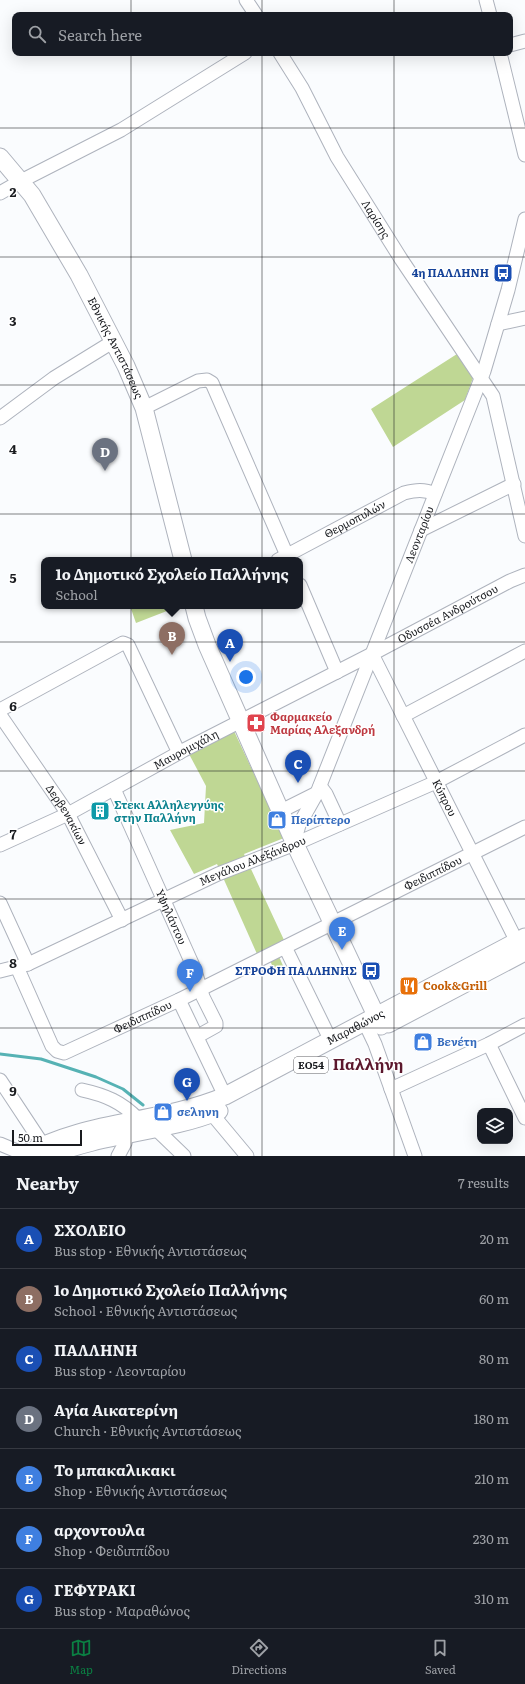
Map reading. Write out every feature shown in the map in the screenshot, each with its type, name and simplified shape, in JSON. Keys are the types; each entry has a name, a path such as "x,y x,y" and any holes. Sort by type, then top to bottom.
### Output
{"main road":[{"name":"Εθνικής Αντιστάσεως","path":"0,157 32,196 69,257 114,341 144,408 182,557"},
{"path":"194,609 196,618 207,645 295,844 332,923 374,1025"},
{"name":"Μαραθώνος","path":"23,1155 53,1152 127,1134 183,1123 212,1114 240,1102 374,1025 522,944"},
{"name":"Μαραθώνος","path":"53,1152 83,1130 189,1108 225,1096 331,1041 374,1025"}],"street":[{"path":"246,0 254,12"},
{"path":"486,0 489,12"},
{"path":"513,44 525,41"},
{"path":"0,193 120,130 240,56"},
{"name":"Λαρίσης","path":"282,56 302,88 340,163 416,283 493,396 525,536"},
{"path":"501,56 525,155"},
{"name":"Λεονταρίου","path":"382,644 421,530 481,379 498,324 525,219"},
{"path":"498,324 525,318"},
{"path":"0,418 54,378 114,341"},
{"path":"144,408 198,381 207,380 212,383 285,557"},
{"path":"471,403 487,402 492,404 496,411"},
{"path":"421,530 514,484"},
{"name":"Θερμοπυλών","path":"287,557 404,493 415,490 426,490 435,494"},
{"name":"Οδυσσέα Ανδρούτσου","path":"372,654 382,644 525,575"},
{"path":"303,592 337,672"},
{"path":"0,710 123,643 128,645 179,753"},
{"path":"403,716 525,651"},
{"path":"295,844 299,825 319,790 372,654"},
{"name":"Μαυρομιχάλη","path":"0,845 68,814 179,753 372,654"},
{"name":"Κύπρου","path":"372,654 472,855 522,944"},
{"name":"Δερβενακίων","path":"0,715 68,814 122,920"},
{"name":"Μεγάλου Αλεξάνδρου","path":"0,971 22,966 218,874 295,844 436,782 525,735"},
{"name":"Υψηλάντου","path":"114,789 194,968 203,997 216,1022 216,1026 198,1036"},
{"path":"281,811 319,790"},
{"path":"319,790 326,794 340,824"},
{"name":"Φειδιππίδου","path":"22,966 52,1046 57,1052 64,1052 179,1000 472,855 525,827"},
{"path":"0,904 22,966"},
{"path":"285,947 331,1041"},
{"path":"179,1000 198,1036 225,1096"},
{"path":"374,1025 410,1155"},
{"path":"391,1090 489,1044 525,1025"},
{"path":"489,1044 525,1118"},
{"path":"0,1080 53,1152"},
{"path":"82,1090 113,1099 125,1107 138,1119"},
{"path":"212,1114 247,1156"},
{"path":"156,1129 184,1156"},
{"path":"118,1156 125,1143 127,1134"},
{"path":"0,1144 23,1155"}],"green space":[{"path":"457,354 473,378 465,400 393,447 371,409"},
{"path":"131,609 172,609 136,623"},
{"path":"234,731 284,838 244,854 284,940 274,945 284,968 276,973 265,951 257,954 217,864 194,874 170,830 204,823 206,786 189,754"}],"waterway":[{"path":"0,1054 41,1059 96,1077 123,1089 143,1105"}],"place":[{"name":"4η ΠΑΛΛΗΝΗ","path":"503,273"},
{"name":"Αγία Αικατερίνη","path":"105,471"},
{"name":"1ο Δημοτικό Σχολείο Παλλήνης","path":"172,655"},
{"name":"ΣΧΟΛΕΙΟ","path":"230,662"},
{"name":"Φαρμακείο Μαρίας Αλεξανδρή","path":"256,723"},
{"name":"ΠΑΛΛΗΝΗ","path":"298,783"},
{"name":"Στεκι Αλληλεγγύης στην Παλλήνη","path":"100,811"},
{"name":"Περίπτερο","path":"277,820"},
{"name":"Το μπακαλικακι","path":"342,950"},
{"name":"ΣΤΡΟΦΗ ΠΑΛΛΗΝΗΣ","path":"371,971"},
{"name":"Cook&Grill","path":"409,986"},
{"name":"αρχοντουλα","path":"190,992"},
{"name":"Βενέτη","path":"423,1042"},
{"name":"ΓΕΦΥΡΑΚΙ","path":"187,1101"},
{"name":"σεληνη","path":"163,1112"}],"district":[{"name":"Παλλήνη","path":"368,1065"}]}
